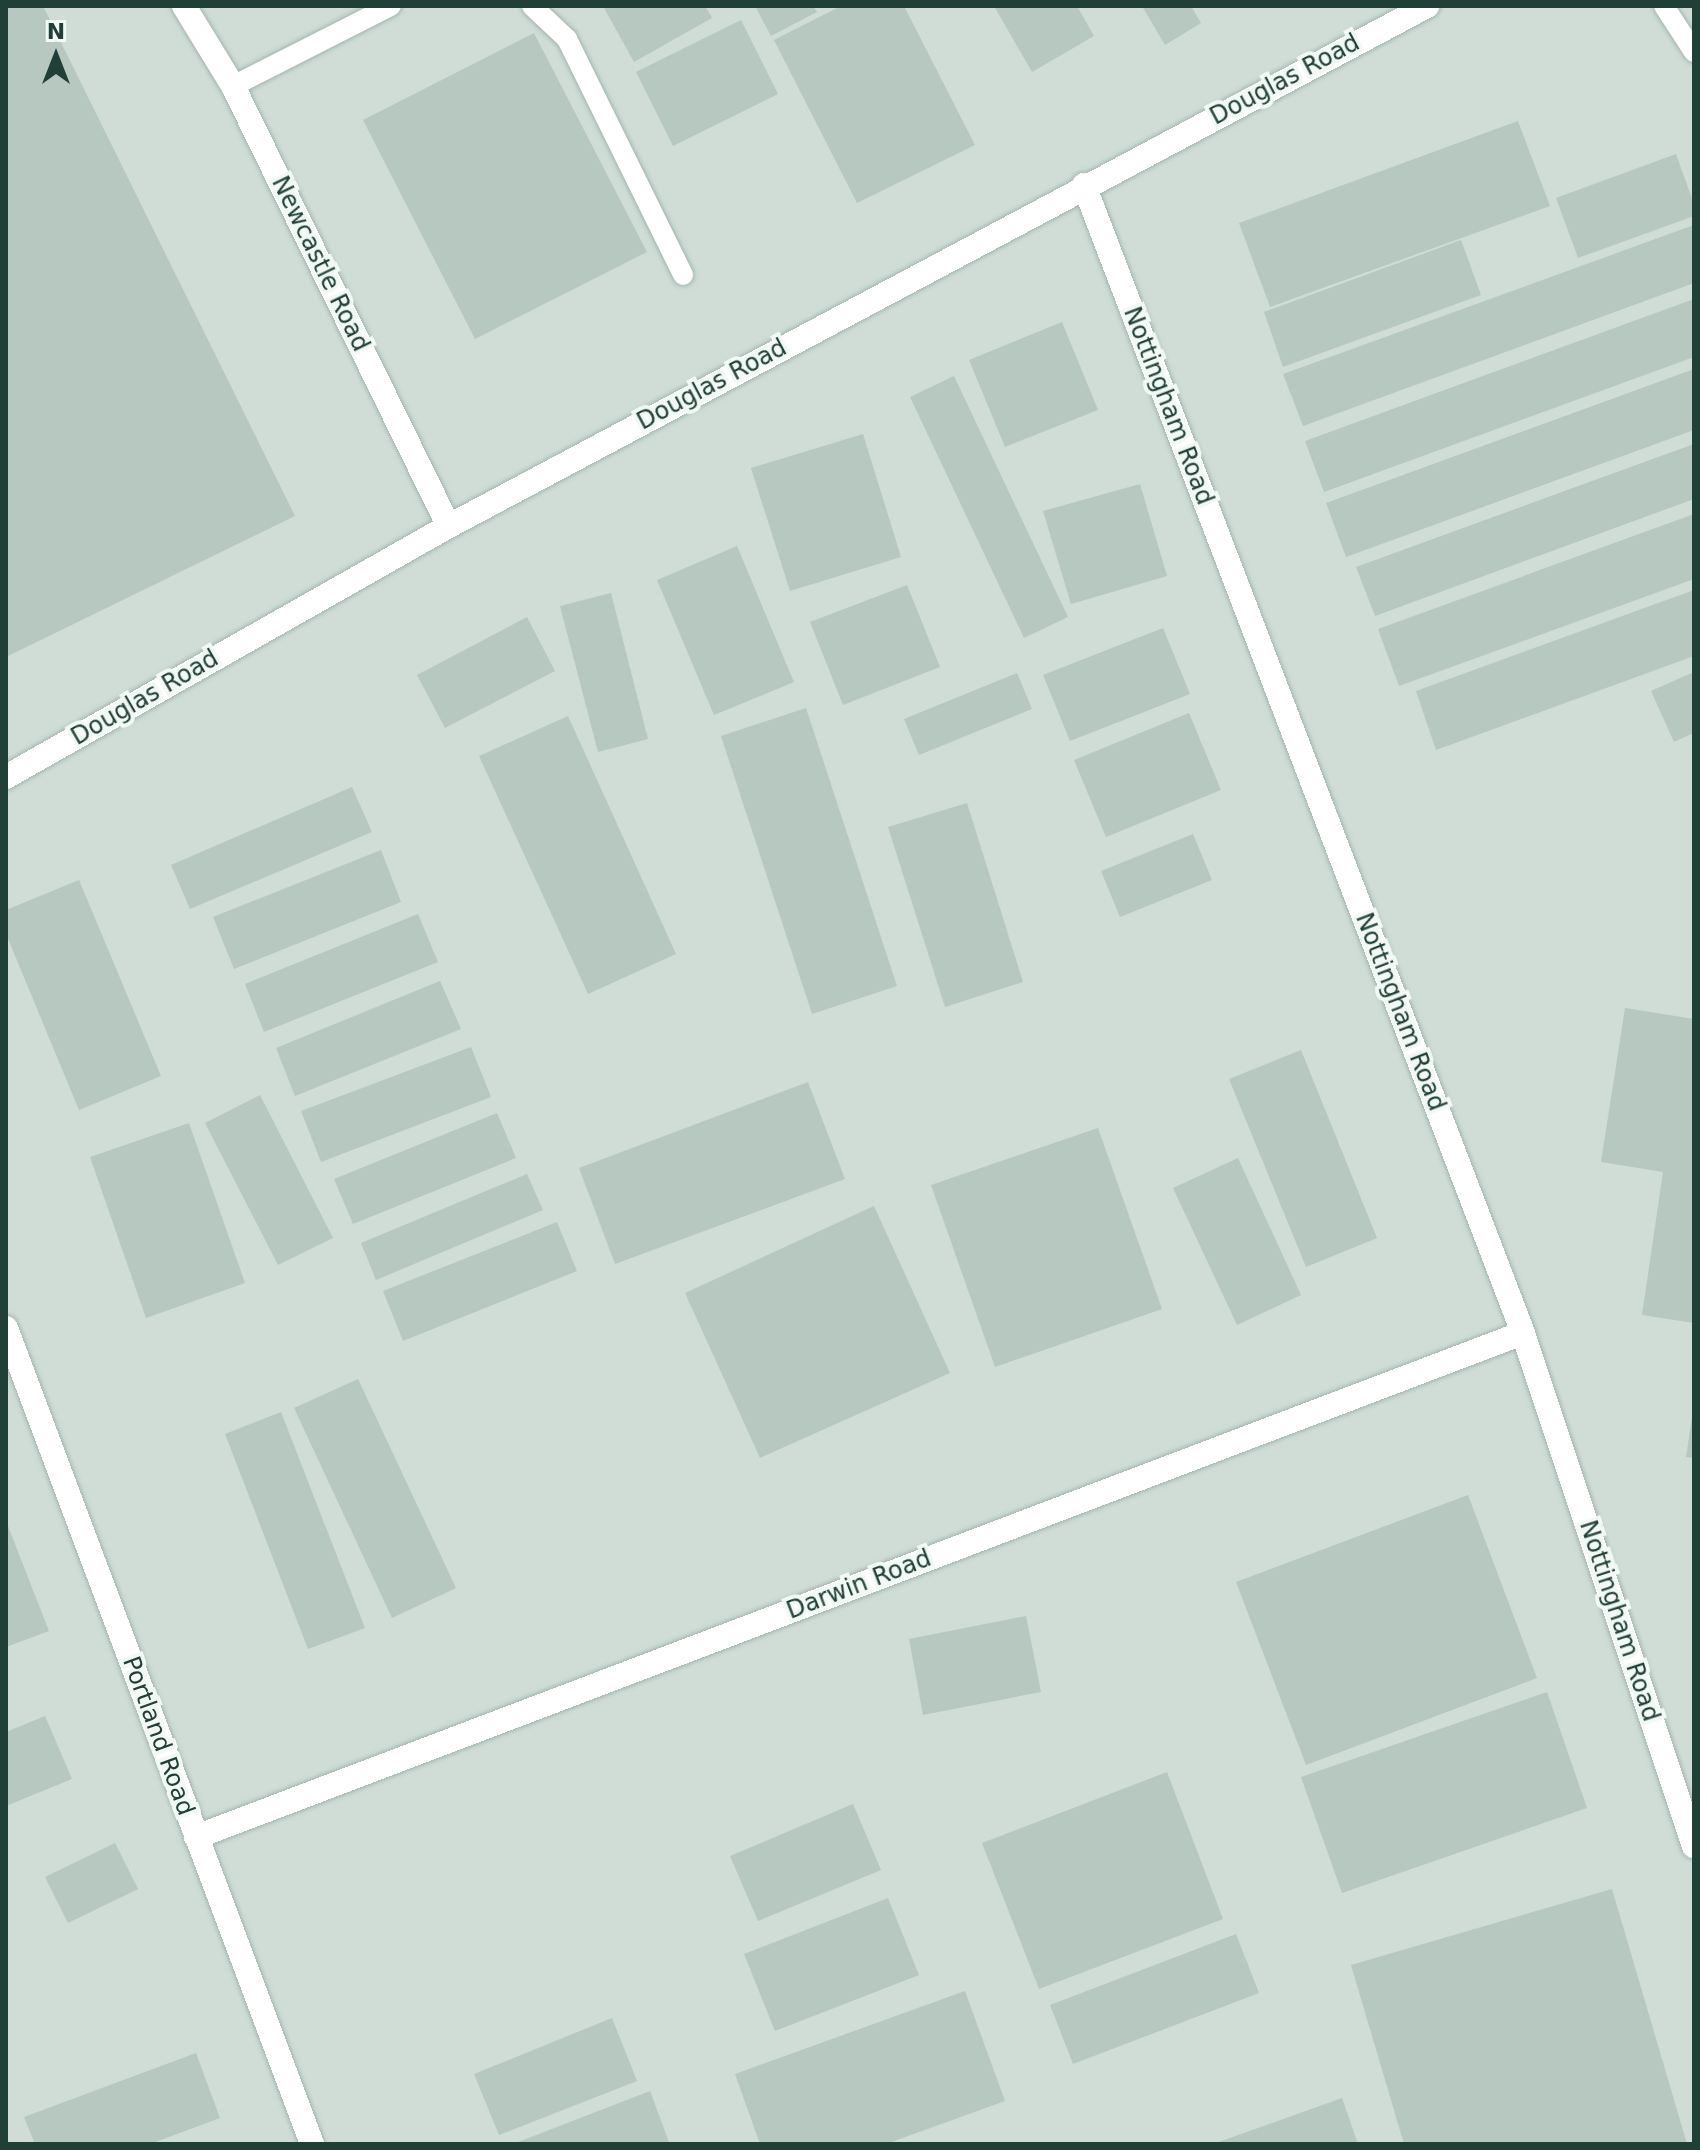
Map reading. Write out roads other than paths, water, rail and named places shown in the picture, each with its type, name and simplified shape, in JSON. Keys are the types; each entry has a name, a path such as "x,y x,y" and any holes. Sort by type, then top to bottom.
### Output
{"street":[{"name":"Newcastle Road","path":"184,6 233,86 449,526"},
{"name":"Douglas Road","path":"6,777 449,526 1084,185 1427,6"},
{"name":"Nottingham Road","path":"1084,185 1523,1333 1694,1846"},
{"name":"Portland Road","path":"6,1328 312,2144"},
{"name":"Darwin Road","path":"196,1837 1523,1333"}],"lane":[{"path":"233,86 391,6"},
{"path":"532,6 567,39 683,275"},
{"path":"1664,6 1694,52"}]}
